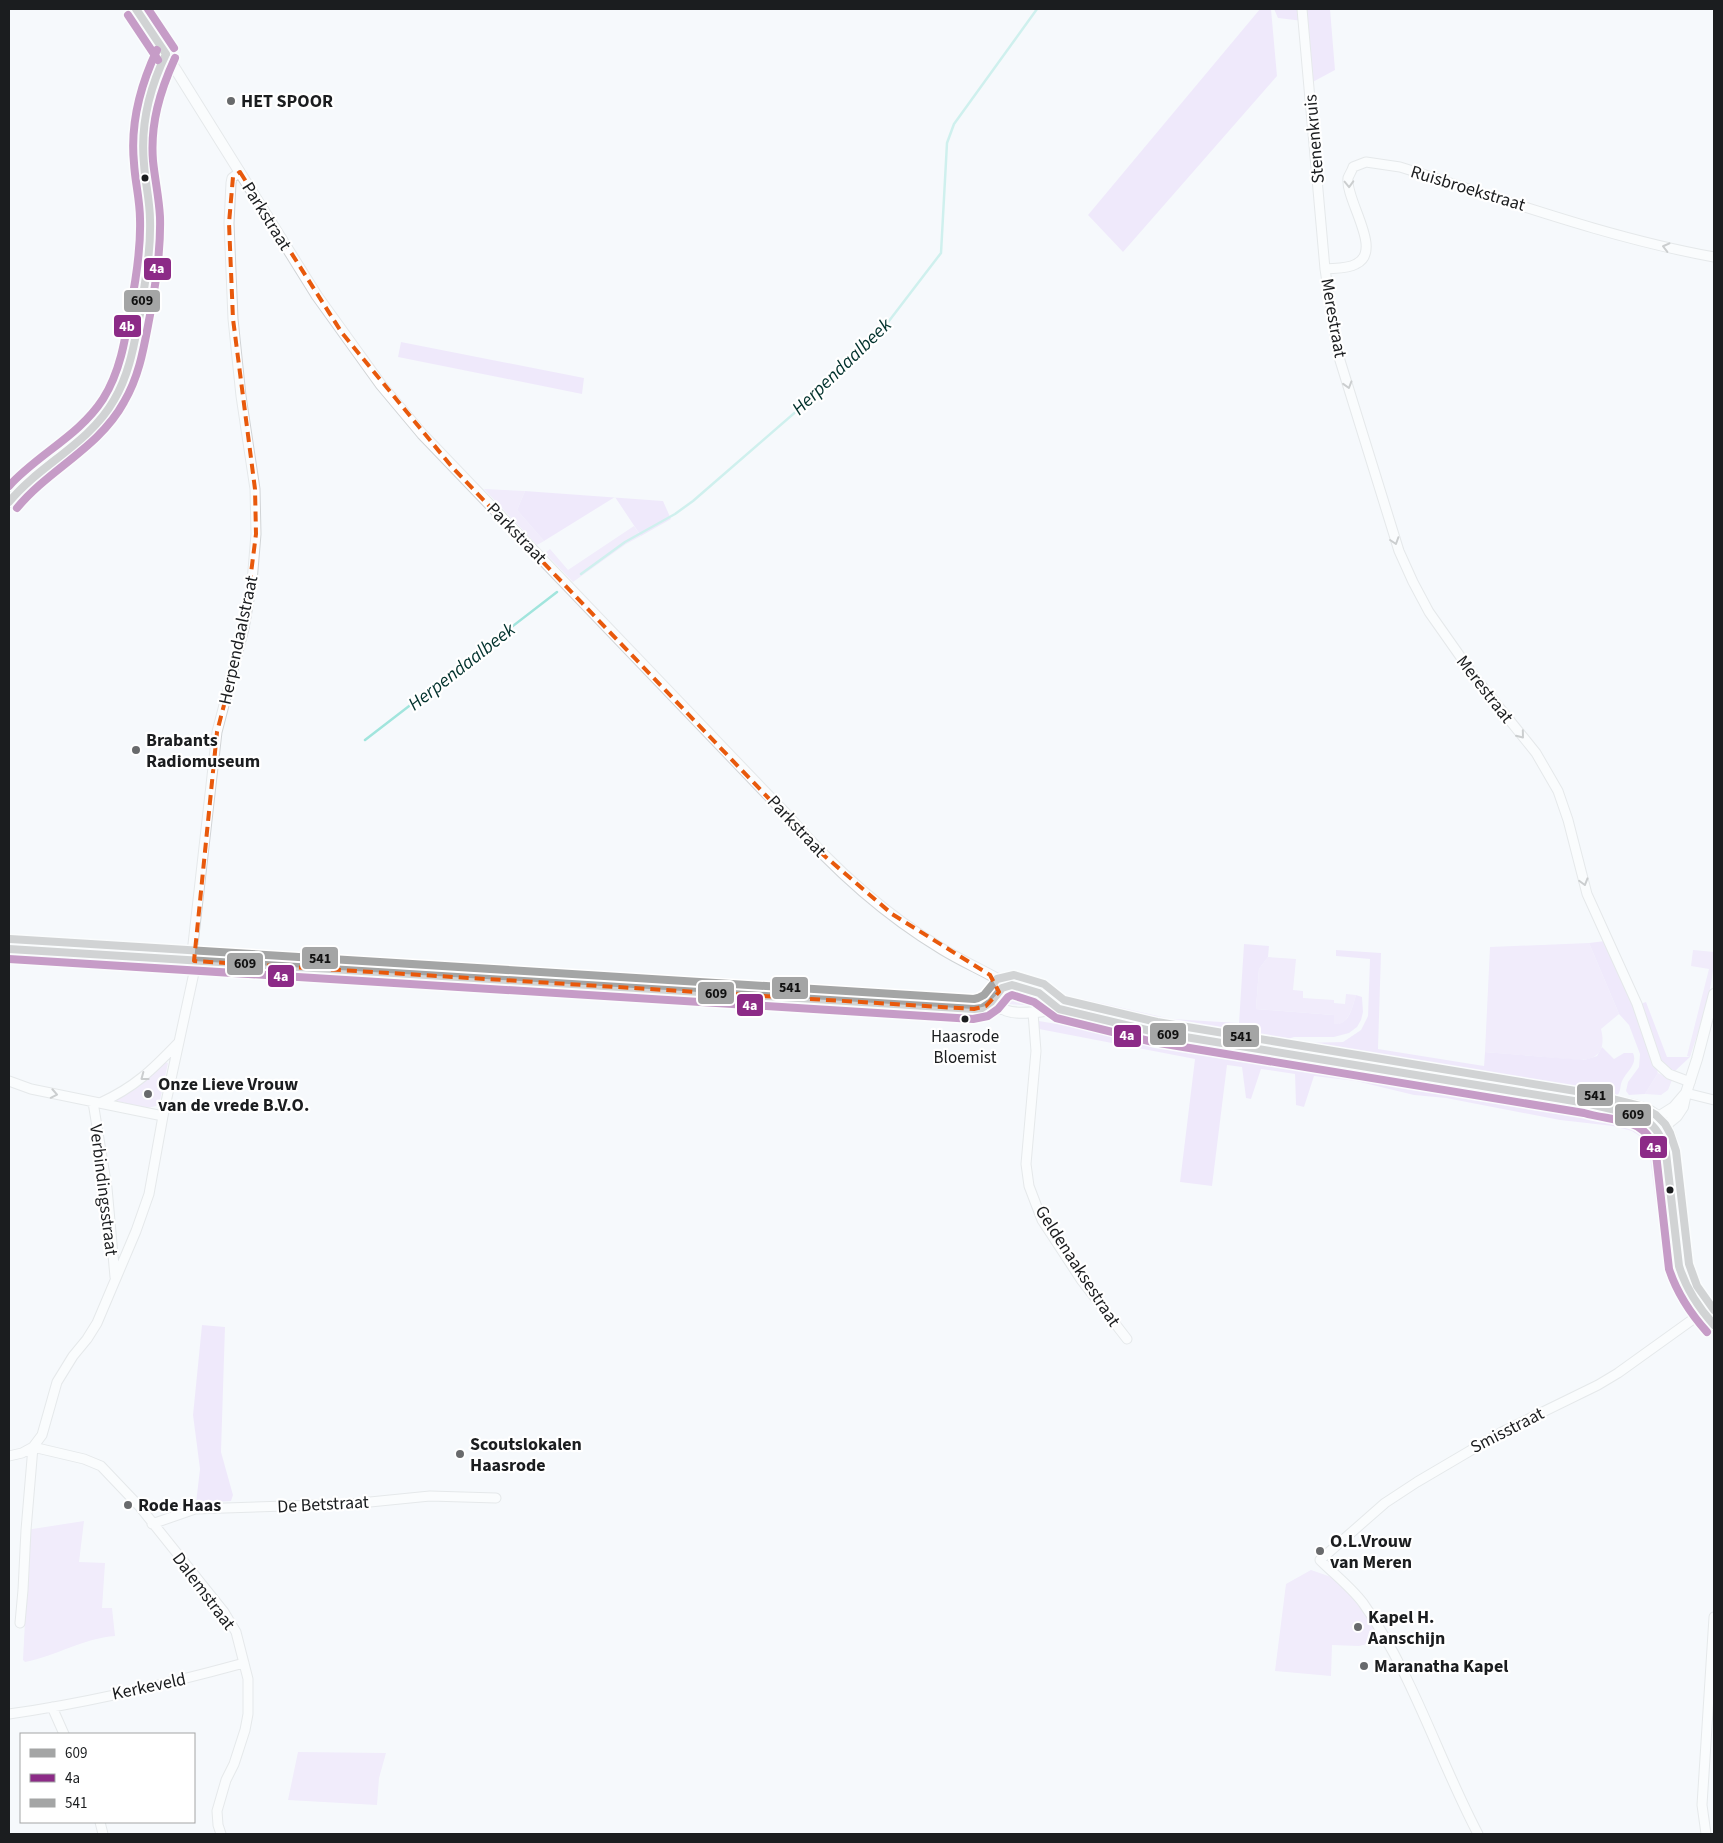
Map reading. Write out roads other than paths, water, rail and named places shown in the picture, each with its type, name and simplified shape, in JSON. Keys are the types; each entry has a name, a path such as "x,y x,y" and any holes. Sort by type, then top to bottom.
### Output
{"street":[{"name":"Parkstraat","path":"136,9 342,334 388,394 446,460 834,865 867,895 942,949 1008,985 1039,993 1059,1009"},
{"name":"Stenenkruis","path":"1302,9 1325,269"},
{"path":"9,502 30,477 96,425 117,395 128,371 148,262 150,220 143,157 143,127 149,96 166,54"},
{"name":"Ruisbroekstraat","path":"1325,269 1349,267 1358,263 1364,257 1367,247 1365,235 1349,192 1348,177 1353,168 1366,162 1400,167 1631,239 1714,256"},
{"name":"Herpendaalstraat","path":"33,1447 42,1434 57,1382 97,1322 136,1231 149,1194 163,1116 195,968 192,953 217,732 244,628 252,582 256,534 255,489 236,354 229,250 231,183 232,178 240,172"},
{"name":"Merestraat","path":"1325,269 1338,354 1383,505 1413,582 1429,612 1452,646 1536,753 1558,791 1568,820 1587,894 1637,1004 1657,1063 1669,1074 1690,1082"},
{"path":"9,949 354,969 622,988 1003,1009 1036,1013 1059,1009 1187,1038 1586,1103 1632,1114 1658,1124"},
{"path":"990,975 998,994 999,1004 1003,1009"},
{"path":"982,1008 1002,988 1008,985"},
{"path":"1658,1124 1686,1093 1714,994"},
{"path":"1036,1013 1044,1008 1044,997"},
{"name":"Geldenaaksestraat","path":"1036,1013 1036,1051 1026,1164 1029,1186 1042,1220 1082,1280 1127,1339"},
{"name":"Verbindingsstraat","path":"96,1102 112,1098 145,1077 179,1043"},
{"name":"Verbindingsstraat","path":"9,1081 31,1090 163,1116"},
{"path":"1686,1093 1714,1100"},
{"name":"Verbindingsstraat","path":"96,1102 107,1188 115,1279"},
{"path":"1658,1124 1665,1151 1679,1266 1685,1283 1703,1312 1714,1324"},
{"name":"Smisstraat","path":"1478,1834 1457,1794 1410,1682 1394,1654 1361,1602 1320,1560 1384,1503 1502,1432 1598,1385 1618,1373 1703,1312"},
{"path":"9,1456 22,1454 33,1447"},
{"path":"20,1622 24,1590 26,1530 33,1447"},
{"name":"Dalemstraat","path":"33,1447 46,1452 84,1459 101,1466 140,1507 224,1612 236,1632 248,1679 248,1714 245,1730 234,1764 226,1780 217,1811 221,1834"},
{"name":"De Betstraat","path":"152,1524 195,1509 350,1504 430,1496 496,1498"},
{"path":"1706,1834 1702,1805 1714,1617"},
{"name":"Kerkeveld","path":"9,1714 52,1707 185,1679 244,1663"},
{"path":"52,1707 64,1733"}],"waterway":[{"name":"Herpendaalbeek","path":"581,574 625,542 675,514 693,501 837,376 847,362 879,334 941,253 947,143 954,124 1037,9"},
{"name":"Herpendaalbeek","path":"365,740 557,592"}],"place":[{"name":"HET SPOOR","path":"231,101"},
{"name":"Brabants Radiomuseum","path":"136,750"},
{"name":"Haasrode Bloemist","path":"965,1019"},
{"name":"Onze Lieve Vrouw van de vrede B.V.O.","path":"148,1094"},
{"name":"Scoutslokalen Haasrode","path":"460,1454"},
{"name":"Rode Haas","path":"128,1505"},
{"name":"O.L.Vrouw van Meren","path":"1320,1551"},
{"name":"Kapel H. Aanschijn","path":"1358,1627"},
{"name":"Maranatha Kapel","path":"1364,1666"}]}
